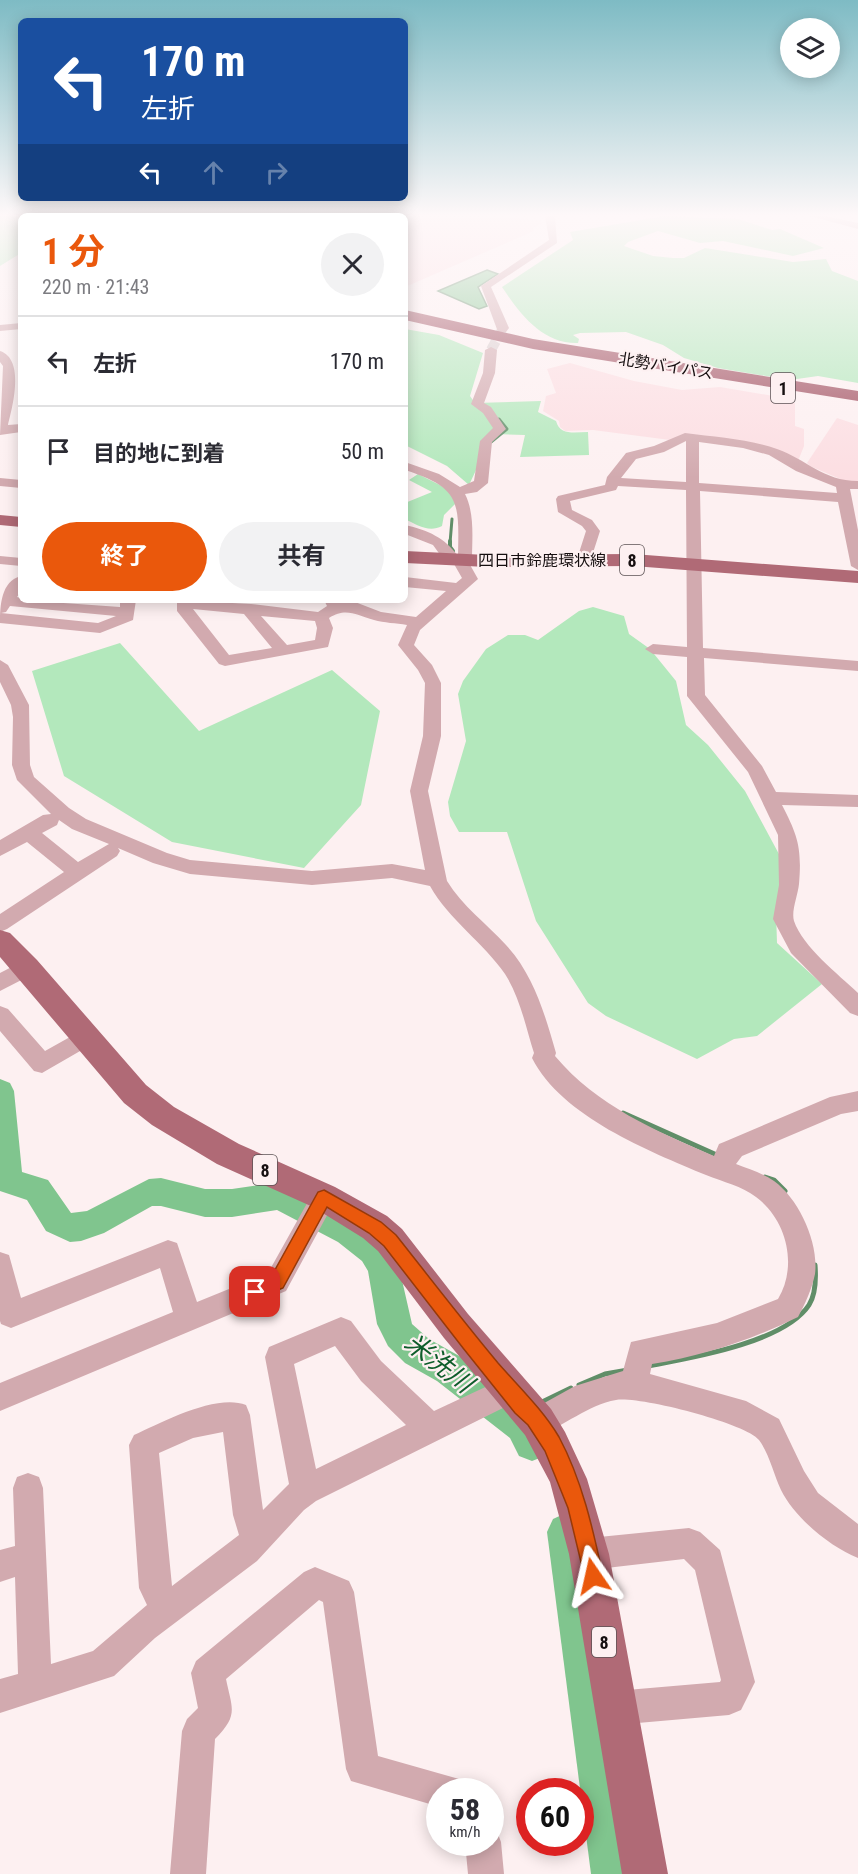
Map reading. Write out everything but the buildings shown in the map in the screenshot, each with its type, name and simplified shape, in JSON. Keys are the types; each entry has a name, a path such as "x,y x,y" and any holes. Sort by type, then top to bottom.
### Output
{"highway":[{"name":"北勢バイパス","path":"408,316 532,344 707,372"},
{"name":"1","path":"707,372 858,394"},
{"name":"1","path":"707,372 858,403"}],"main road":[{"path":"0,520 18,522"},
{"name":"四日市鈴鹿環状線","path":"408,557 459,560 584,559 693,564 858,577"},
{"name":"8","path":"0,940 27,967 135,1094 164,1116 318,1208 375,1227 390,1240 526,1409 552,1445 568,1479 578,1508 589,1554 645,1874"}],"street":[{"path":"491,303 502,330"},
{"path":"0,328 18,326"},
{"path":"457,492 472,489 481,483 486,441 500,429 487,410 477,404 489,373 491,350"},
{"path":"0,354 10,366 14,403 0,430"},
{"path":"0,430 18,428"},
{"path":"584,559 593,531 587,523 565,512 562,501 567,497 590,494 611,487 612,481 631,456 659,449 681,438 692,438 743,444 774,452 843,492 858,566"},
{"path":"692,438 696,696 756,770 788,835 790,853 783,920 798,947 858,1007"},
{"path":"0,1696 102,1664 167,1608 246,1550 293,1498 305,1490 474,1409 526,1409 585,1396 616,1386 637,1374 641,1352 702,1342 754,1325 788,1308 795,1296 802,1268 801,1255 786,1215 777,1200 757,1183 724,1163 665,1145 592,1106 555,1074 543,1058 545,1053 533,1014 516,973 500,952 447,898 437,881 420,790 432,736 433,684 408,641 416,621 470,577 459,560 463,515 460,497 457,492 434,476 408,467"},
{"path":"612,481 692,487 843,492 858,485"},
{"path":"0,482 18,484"},
{"path":"408,529 436,540 449,554 459,560"},
{"path":"0,560 18,562"},
{"path":"408,582 458,588"},
{"path":"3,605 18,585"},
{"path":"185,603 185,611 225,661 322,644 325,628 321,617"},
{"path":"194,603 321,617"},
{"path":"321,617 334,604 355,607 378,616 416,621"},
{"path":"0,618 100,628 127,616 127,606 3,605"},
{"path":"251,609 253,617 283,651"},
{"path":"652,649 858,666"},
{"path":"0,665 20,705 21,765 26,780 62,813 79,824 160,858 190,867 312,878 392,871 415,874 437,881"},
{"path":"770,798 858,801"},
{"path":"0,849 50,820"},
{"path":"28,832 78,873"},
{"path":"0,924 110,851"},
{"path":"0,983 27,967"},
{"path":"0,1015 42,1064 86,1037"},
{"path":"724,1163 838,1104 858,1101"},
{"path":"0,1397 277,1282 318,1208"},
{"path":"0,1264 11,1315 168,1252 189,1319"},
{"path":"305,1490 279,1357 341,1330 355,1354 401,1402 433,1429"},
{"path":"637,1374 696,1399 746,1415 769,1429 793,1482 807,1504 858,1543"},
{"path":"167,1608 155,1588 144,1445 192,1424 236,1415 248,1515 256,1539"},
{"path":"28,1488 15,1562 35,1685"},
{"path":"589,1554 689,1543 710,1561 738,1682 729,1698 615,1708"},
{"path":"188,1874 200,1731 216,1713 208,1673 315,1583 338,1592 363,1769 426,1786"},
{"path":"484,1856 486,1874"}],"shaded area":[{"path":"466,303 486,303 487,306 479,309"},
{"path":"514,303 858,303 858,383 818,376 790,380 718,368 684,358 663,345 626,332 580,333 573,335 579,339 578,343 565,342 543,333"},
{"path":"408,330 439,335 483,353 470,396 475,403 541,401 538,412 556,421 564,431 588,432 589,455 520,457 525,435 493,434 469,485 447,466 408,446"},
{"path":"570,363 634,381 682,390 720,387 785,398 795,403 795,426 804,429 804,446 798,461 721,441 670,440 593,430 565,431 560,427 559,421 543,411 546,396 556,393 547,369"},
{"path":"837,418 858,425 858,484 847,482 807,463"},
{"path":"418,474 440,485 460,499 444,515 442,526 432,529 408,520 408,502 432,492 409,480"},
{"path":"593,607 624,616 629,634 650,649 676,681 686,725 708,745 745,791 787,869 776,912 777,943 822,984 757,1036 734,1039 697,1059 606,1016 588,1003 536,921 507,832 459,832 450,816 448,802 466,741 458,694 463,681 486,649 508,635 525,635 538,640 579,611"},
{"path":"120,643 199,731 332,670 380,711 361,805 304,868 172,842 64,776 32,671"}],"waterway":[{"path":"491,442 507,429 499,419"},
{"path":"450,543 452,519"},
{"path":"450,543 453,551"},
{"name":"米洗川","path":"0,1091 7,1177 11,1182 37,1190 51,1213 61,1224 70,1228 93,1223 149,1193 161,1192 205,1203 232,1203 280,1196 349,1232 373,1251 383,1267 394,1324 400,1335 417,1351 449,1369 522,1426 532,1443"},
{"path":"623,1113 719,1156"},
{"path":"765,1177 774,1180 785,1191"},
{"path":"648,1366 735,1347 779,1329 797,1318 809,1305 814,1291 815,1265"},
{"path":"579,1385 605,1374 628,1370"},
{"path":"538,1404 571,1388"},
{"name":"米洗川","path":"566,1532 613,1874"}],"tunnel":[{"path":"491,350 502,330"}],"route":[{"path":"255,1292 277,1282 324,1197 375,1227 390,1240 469,1342 522,1406 535,1418 552,1445 568,1479 578,1508 593,1576"}]}
